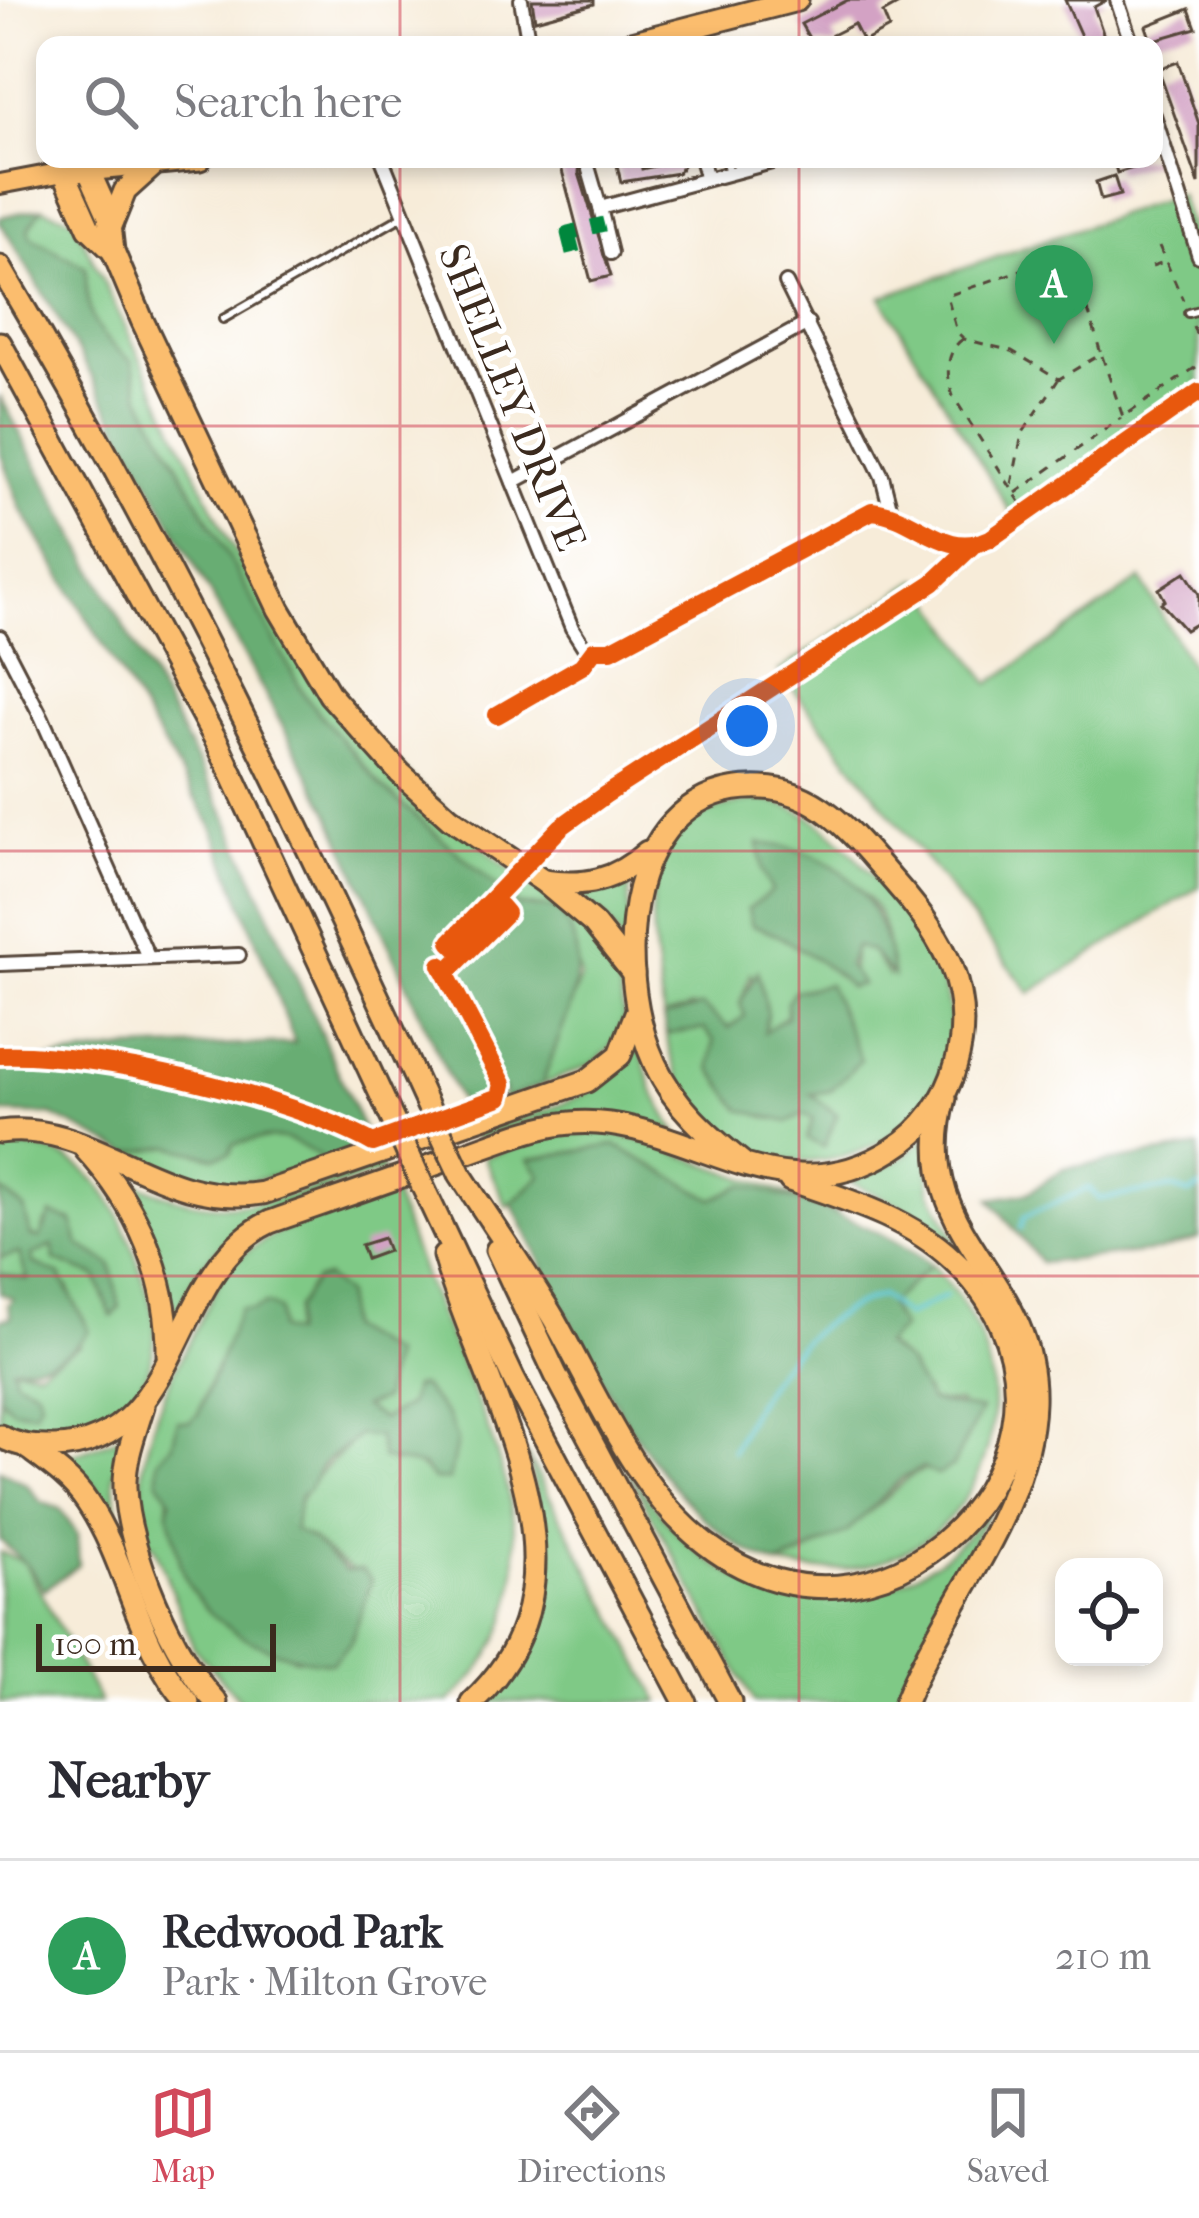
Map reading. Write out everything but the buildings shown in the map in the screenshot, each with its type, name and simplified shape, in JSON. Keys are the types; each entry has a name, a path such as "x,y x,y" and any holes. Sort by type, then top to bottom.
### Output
{"highway":[{"path":"683,36 797,0"},
{"path":"97,168 64,172 89,228 113,250"},
{"path":"111,226 125,191 150,168"},
{"path":"0,1132 28,1130 81,1145 185,1191 233,1198 263,1193 587,1082 626,1045 638,990 605,934 543,880 450,818 400,773 330,695 271,592 113,250 111,226 88,169"},
{"path":"0,267 196,618 304,836 556,1375 730,1702"},
{"path":"0,343 226,760 514,1380 685,1702"},
{"path":"543,880 592,884 613,876 651,848 685,811 731,790 792,792 838,819 927,920 950,957 961,994 962,1028 936,1151 943,1195 953,1221 1014,1310 1029,1355 1034,1398 1028,1448 1015,1486 905,1702"},
{"path":"651,848 637,886 638,990 650,1051 670,1092 708,1135 753,1167 826,1174 879,1158 914,1133 947,1092"},
{"path":"216,1702 178,1651 129,1517 128,1458 146,1400 214,1267 247,1234 554,1125 597,1123 753,1167 882,1213 918,1233 965,1272 1006,1342 1013,1420 1007,1450 986,1498 942,1547 880,1578 828,1587 778,1581 726,1559 680,1521 638,1466 551,1314 460,1174"},
{"path":"81,1145 133,1210 167,1309 168,1356"},
{"path":"424,1187 461,1316 518,1460 535,1535 534,1580 524,1623 505,1662 472,1702"},
{"path":"7,1440 73,1447 122,1424 146,1400"},
{"path":"7,1440 64,1475 88,1503 136,1614 188,1702"}],"main road":[{"path":"0,184 64,172"}],"street":[{"path":"521,0 528,36"},
{"path":"1122,1 1130,36"},
{"path":"1163,143 1199,256"},
{"name":"SHELLEY DRIVE","path":"385,168 577,639 594,650"},
{"path":"704,168 707,179"},
{"path":"600,208 707,179 724,168"},
{"path":"589,170 611,253"},
{"path":"787,283 882,476 892,515"},
{"path":"513,482 808,323"},
{"path":"497,715 582,667 594,650 610,650 872,511 892,515 932,538 971,547 1199,392"},
{"path":"0,637 42,718 148,957"},
{"path":"0,964 239,956"}],"lane":[{"path":"223,319 404,216"},
{"path":"1188,313 1199,310"}],"path":[{"path":"1159,246 1199,341"},
{"path":"1152,266 1168,261"},
{"path":"964,339 957,332 947,296 1035,265 1075,283 1123,417"},
{"path":"1027,513 947,380 957,341 1012,351 1059,379"},
{"path":"1013,491 1022,434 1059,379 1101,354"},
{"path":"1013,491 1199,365"},
{"path":"455,992 443,969 468,938"}],"green space":[{"path":"1179,194 1199,256 1199,392 1016,521 881,297"},
{"path":"42,208 73,219 229,541 311,680 496,859 588,929 617,967 624,1019 611,1047 592,1064 542,1085 581,977 556,908 519,906 382,787 306,698 140,395 132,361 94,322 85,268 31,237 28,230"},
{"path":"42,208 28,230 31,237 86,268 94,322 132,361 140,395 306,698 382,787 519,906 557,908 570,929 577,973 542,1085 503,1100 504,1089 461,1105 326,806 80,355 0,222 0,217"},
{"path":"0,396 225,813 370,1145 325,1161 291,1141 272,1138 233,1144 230,1153 214,1157 170,1146 129,1153 51,1115 0,1113 0,1066 127,1049 295,1043 212,826 20,507 0,452"},
{"path":"919,579 989,684 1141,579 1199,680 1199,887 1030,993 779,671"},
{"path":"760,800 814,820 843,843 883,887 939,972 949,1046 924,1105 875,1145 814,1161 751,1151 698,1110 666,1034 704,1029 714,1041 711,1068 739,1102 775,1119 804,1114 813,1118 808,1139 824,1147 837,1114 808,1094 830,1091 851,1068 828,984 764,1033 751,974 740,1003 745,1016 729,1028 692,1007 664,1017 652,908 656,877 666,849 686,826 717,810","holes":["765,855 842,871 875,907 889,959 888,975 871,951 855,946 849,986 804,951 752,925 748,909 773,891"]},
{"path":"759,843 814,856 853,882 879,922 893,976 871,951 855,946 848,966 862,984 849,987 804,951 752,925 748,909 772,891 762,871"},
{"path":"629,876 628,952 605,917 572,892"},
{"path":"758,971 767,1014 764,1032 787,1017 787,1002 794,991 828,984 861,1060 830,1091 811,1094 837,1115 824,1147 807,1139 813,1118 803,1114 788,1122 741,1110 711,1068 714,1041 704,1029 666,1034 663,1017 702,1006 729,1028 745,1016 740,1003"},
{"path":"639,1045 653,1091 676,1132 619,1117 575,1114 532,1121 476,1139 472,1132 587,1093 625,1064"},
{"path":"605,1132 644,1141 838,1213 743,1185 713,1199 615,1145 530,1159 541,1176 507,1207 484,1157 557,1134"},
{"path":"269,1136 292,1138 325,1161 270,1177 226,1182 182,1175 129,1153 170,1146 214,1157 232,1145"},
{"path":"927,1136 930,1189 958,1245 904,1207 850,1182 902,1158"},
{"path":"615,1145 713,1199 743,1185 793,1200 865,1226 931,1265 888,1305 902,1328 884,1345 907,1362 930,1401 981,1410 953,1466 937,1475 922,1468 901,1479 847,1532 778,1565 733,1542 692,1507 620,1411 512,1204 541,1176 529,1159"},
{"path":"1199,1147 1199,1239 1158,1251 1041,1263 990,1199 1028,1193 1063,1169"},
{"path":"0,1149 53,1152 92,1178 120,1218 153,1312 153,1351 137,1390 107,1420 67,1437 40,1440 0,1430 0,1397 13,1408 30,1386 15,1380 12,1367 38,1370 80,1345 69,1288 33,1263 31,1255 53,1246 54,1260 96,1276 111,1316 96,1273 82,1249 45,1223 40,1239 26,1232 24,1208 0,1190"},
{"path":"380,1164 383,1171 287,1205 232,1236 190,1284 177,1318 129,1180 165,1195 227,1205 284,1197"},
{"path":"0,1190 24,1208 31,1237 40,1238 51,1214 72,1221 79,1245 111,1265 120,1308 112,1317 96,1276 54,1260 53,1246 32,1255 33,1263 60,1275 89,1330 55,1359 12,1367 15,1379 37,1390 40,1401 34,1412 13,1409 0,1397 0,1320 11,1317 8,1305 13,1299 0,1293 0,1273 28,1280 19,1253 0,1258"},
{"path":"393,1194 500,1463 512,1514 516,1564 508,1612 487,1659 449,1702 242,1702 194,1648 154,1545 148,1545 142,1474 149,1440 173,1374 222,1276 278,1233","holes":["308,1289 345,1295 346,1328 392,1355 362,1406 381,1419 410,1405 421,1387 448,1417 449,1480 433,1480 411,1463 393,1463 378,1436 358,1434 307,1487 294,1530 371,1580 351,1643 297,1659 226,1625 168,1511 172,1446 198,1414 216,1366 279,1330 293,1335 297,1308"]},
{"path":"19,1253 28,1281 0,1273 0,1258"},
{"path":"931,1265 971,1318 990,1374 991,1429 975,1480 944,1523 900,1554 844,1569 778,1565 840,1533 916,1473 953,1466 961,1444 959,1402 930,1402 907,1362 884,1345 887,1305"},
{"path":"326,1277 345,1295 346,1328 392,1355 383,1399 363,1407 382,1419 409,1405 413,1387 421,1386 448,1417 457,1441 449,1480 433,1480 423,1466 382,1459 378,1437 358,1435 322,1466 300,1496 294,1530 312,1539 345,1571 362,1570 371,1580 351,1643 331,1663 254,1642 205,1607 184,1574 168,1511 171,1500 158,1480 158,1460 172,1446 178,1421 189,1422 198,1414 240,1309 266,1304 279,1310 279,1330 292,1334 296,1308 315,1280"},
{"path":"124,1436 114,1477 117,1520 95,1486 67,1457"},
{"path":"525,1451 660,1702 488,1702 526,1644 542,1583 540,1518"},
{"path":"624,1465 670,1524 702,1555 740,1578 780,1592 821,1597 861,1594 900,1582 936,1562 968,1534 995,1499 893,1702 754,1702"},
{"path":"0,1470 27,1485 41,1502 60,1509 77,1534 79,1565 44,1590 29,1567 0,1540"},
{"path":"0,1552 24,1562 100,1702 0,1702"}],"waterway":[{"path":"1021,1228 1024,1217 1089,1188 1099,1199 1171,1188 1190,1194 1199,1188"},
{"path":"733,1452 772,1378 831,1319 881,1296 906,1316 946,1296"}],"marked path":[{"path":"573,253 568,233 604,224"}],"cycle path":[{"path":"497,715 582,666 594,650 611,650 872,511 958,544 990,539 1199,392"},
{"path":"446,973 506,913 500,906 458,949 451,942 561,827 933,583 971,547"},
{"path":"0,1055 87,1060 191,1080 292,1109 373,1143 500,1097 503,1084 441,965"}],"place":[{"name":"Redwood Park","path":"1054,344"}]}
